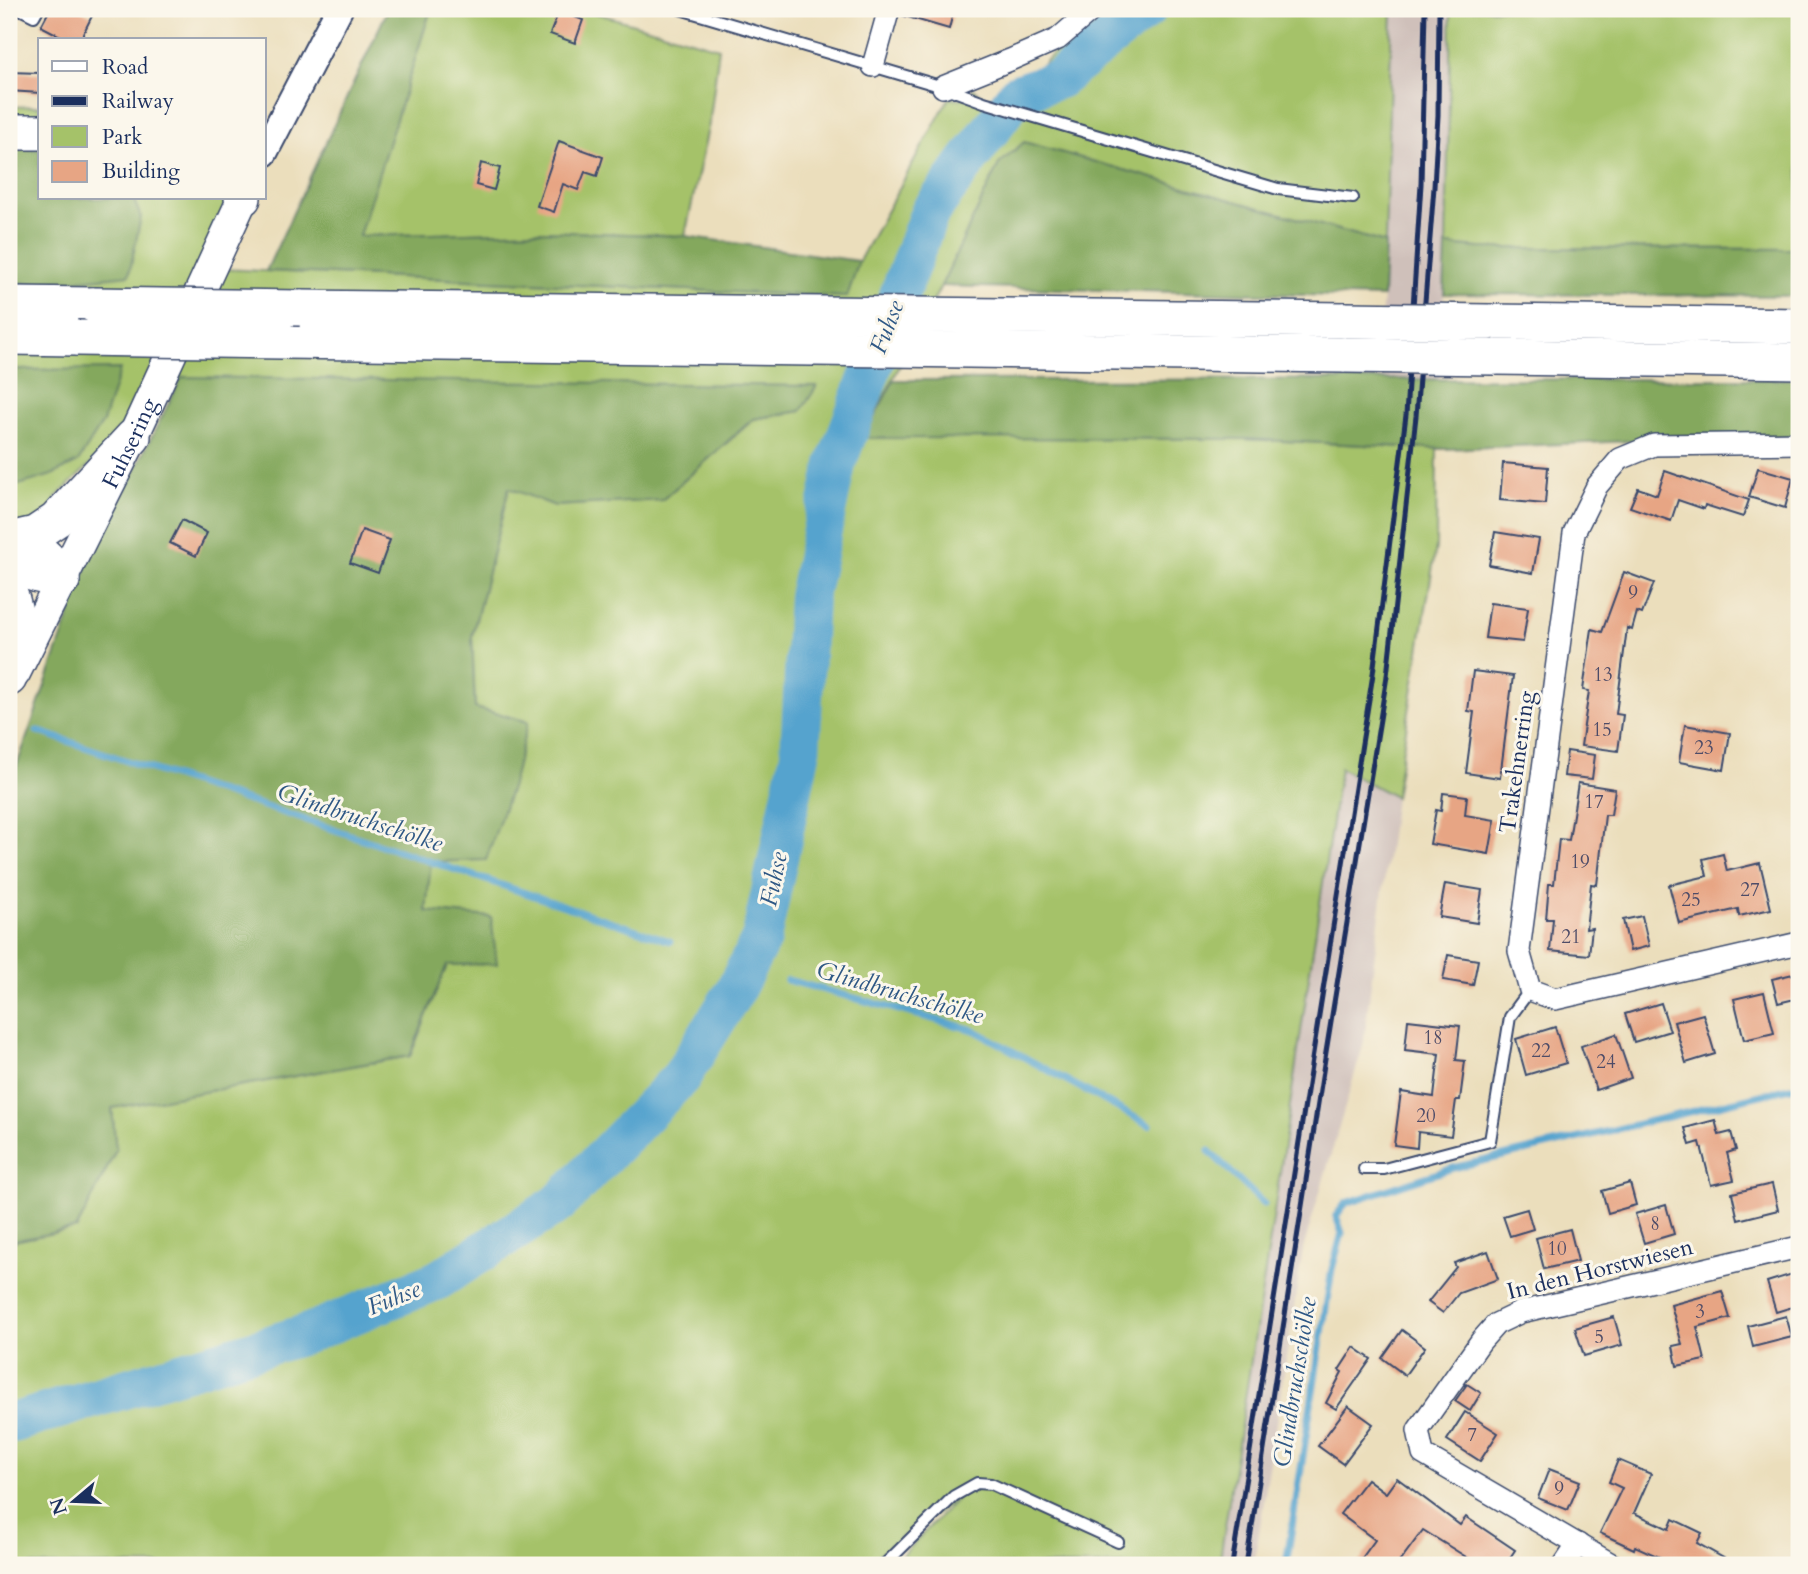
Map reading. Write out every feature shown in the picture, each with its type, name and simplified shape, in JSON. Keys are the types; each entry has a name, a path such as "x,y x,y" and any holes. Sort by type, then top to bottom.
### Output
{"highway":[{"path":"9,132 38,132"},
{"path":"9,304 1799,326"},
{"path":"9,337 1799,360"},
{"path":"10,549 56,520 133,437"},
{"path":"10,549 37,549 49,558 62,580"},
{"path":"9,592 17,629 9,678"}],"main road":[{"name":"Fuhsering","path":"9,686 133,437 242,200"}],"street":[{"path":"266,149 339,9"},
{"path":"873,66 889,9"},
{"path":"943,87 1010,61 1058,38 1093,9"},
{"name":"Trakehnerring","path":"1530,990 1519,951 1574,533 1597,486 1620,459 1654,444 1799,443"},
{"path":"1530,990 1555,999 1799,943"},
{"name":"In den Horstwiesen","path":"1613,1565 1423,1454 1418,1430 1496,1324 1521,1312 1799,1247"},
{"path":"1564,1565 1578,1544"}],"lane":[{"path":"20,9 34,16 38,9"},
{"path":"680,9 1278,188 1353,198"},
{"path":"1364,1168 1384,1169 1490,1141 1510,1017 1530,990"},
{"path":"884,1565 954,1496 977,1483 991,1484 1118,1542"}],"shaded area":[{"path":"1392,9 1451,9 1436,547 1395,797 1363,1046 1303,1249 1254,1565 1219,1565 1270,1240 1357,569 1383,297"}],"green space":[{"path":"388,9 431,9 359,236 541,231 685,236 859,261 847,297 266,271"},
{"path":"431,9 581,9 719,48 710,119 685,236 541,231 358,236"},
{"path":"1106,9 1392,9 1385,243 1024,142 999,164 941,286 863,437 1243,439 1446,449 1437,449 1436,547 1395,797 1340,768 1219,1565 892,1565 957,1499 864,1565 9,1565 9,1242 77,1228 116,1150 112,1108 410,1056 447,965 426,912 430,862 527,721 475,708 472,636 509,488 555,506 662,500 754,419 801,411 182,377 57,496 9,595 9,107 38,106 38,200 249,200 221,269 847,297 859,261 949,98 961,99 974,89 999,112 1060,46"},
{"path":"1451,9 1799,9 1799,249 1479,248 1446,245"},
{"path":"1024,142 1385,243 1383,297 941,286 999,164"},
{"path":"9,149 38,150 38,200 134,200 141,217 129,275 41,284 9,282"},
{"path":"1446,245 1479,248 1799,249 1799,296 1444,294"},
{"path":"120,369 103,422 78,462 52,475 9,488 9,370"},
{"path":"182,377 817,386 801,411 753,419 662,500 555,506 509,488 472,636 475,708 528,722 512,785 486,860 431,862 426,911 491,917 497,964 447,965 410,1056 112,1108 116,1150 77,1228 9,1242 9,788 89,560"},
{"path":"1799,379 1799,437 1446,449 1243,439 863,438 894,380"}],"building":[{"path":"50,9 78,9 92,16 81,38 64,38 41,26"},
{"path":"902,9 954,9 949,29 901,15"},
{"path":"559,11 583,20 575,43 550,34"},
{"path":"9,72 38,73 38,93 9,91"},
{"path":"559,141 603,157 597,176 585,172 578,190 563,184 554,212 537,206"},
{"path":"481,163 500,168 494,190 476,185"},
{"path":"1503,463 1548,467 1545,504 1500,500"},
{"path":"1758,468 1793,478 1785,508 1749,497"},
{"path":"1665,471 1749,500 1743,517 1705,505 1704,509 1678,500 1671,521 1630,507 1638,488 1657,495"},
{"path":"182,520 207,533 196,556 170,543"},
{"path":"362,530 390,540 378,573 350,563"},
{"path":"1495,532 1539,539 1533,573 1489,565"},
{"path":"1624,572 1654,583 1642,614 1637,612 1632,630 1627,628 1616,714 1623,715 1618,751 1581,746 1589,691 1583,690 1592,629 1602,632"},
{"path":"1490,603 1528,608 1523,642 1485,638"},
{"path":"1473,671 1513,676 1500,778 1466,773 1474,712 1468,711"},
{"path":"1685,725 1730,733 1724,770 1679,762"},
{"path":"1567,751 1595,755 1592,779 1564,776"},
{"path":"1578,783 1615,789 1611,815 1605,815 1597,885 1591,884 1586,929 1592,928 1589,955 1550,951 1553,919 1546,919 1549,884 1554,884 1559,839 1569,840"},
{"path":"1443,793 1467,796 1465,815 1495,820 1489,854 1430,844 1436,810 1441,811"},
{"path":"1723,854 1727,871 1760,863 1771,909 1739,916 1738,909 1679,923 1669,885 1707,876 1703,859"},
{"path":"1445,884 1482,890 1477,923 1439,917"},
{"path":"1642,916 1649,946 1630,951 1623,920"},
{"path":"1448,955 1478,960 1473,985 1443,980"},
{"path":"1793,974 1799,998 1778,1003 1772,979"},
{"path":"1764,992 1774,1033 1744,1040 1734,999"},
{"path":"1661,1003 1670,1031 1634,1042 1625,1014"},
{"path":"1703,1014 1715,1054 1686,1063 1674,1022"},
{"path":"1408,1020 1460,1026 1456,1060 1465,1061 1460,1100 1456,1100 1451,1136 1418,1132 1417,1148 1394,1145 1401,1092 1434,1097 1439,1054 1405,1050"},
{"path":"1555,1027 1566,1063 1526,1075 1516,1039"},
{"path":"1616,1034 1631,1078 1596,1090 1581,1046"},
{"path":"1715,1120 1719,1135 1731,1132 1736,1150 1727,1153 1734,1180 1711,1185 1700,1142 1690,1145 1685,1128"},
{"path":"1630,1183 1636,1205 1608,1213 1602,1191"},
{"path":"1772,1184 1778,1210 1738,1220 1732,1193"},
{"path":"1666,1205 1674,1234 1644,1243 1635,1214"},
{"path":"1527,1209 1533,1229 1510,1236 1503,1216"},
{"path":"1570,1229 1578,1261 1544,1269 1536,1238"},
{"path":"1488,1251 1498,1279 1459,1293 1443,1313 1428,1302 1456,1267 1454,1263"},
{"path":"1799,1272 1799,1305 1776,1312 1767,1282"},
{"path":"1722,1291 1730,1318 1697,1327 1705,1360 1677,1366 1673,1346 1682,1344 1671,1305"},
{"path":"1786,1316 1792,1337 1753,1347 1748,1326"},
{"path":"1614,1317 1622,1345 1584,1356 1575,1328"},
{"path":"1402,1330 1425,1347 1405,1375 1382,1358"},
{"path":"1354,1347 1371,1359 1336,1409 1326,1403 1342,1372 1339,1370"},
{"path":"1467,1384 1481,1393 1470,1411 1455,1401"},
{"path":"1348,1406 1373,1424 1343,1464 1318,1446"},
{"path":"1465,1412 1498,1433 1480,1461 1447,1440"},
{"path":"1618,1460 1651,1474 1634,1513 1669,1529 1673,1519 1702,1533 1697,1543 1736,1565 1677,1565 1600,1533 1622,1488 1609,1482"},
{"path":"1549,1469 1580,1481 1568,1510 1538,1498"},
{"path":"1397,1478 1460,1525 1466,1517 1515,1550 1505,1565 1479,1565 1423,1530 1397,1565 1357,1565 1375,1540 1340,1514 1367,1479 1386,1493"}],"waterway":[{"name":"Fuhse","path":"9,1424 306,1334 438,1280 558,1204 681,1077 734,992 761,939 800,754 808,597 836,464 930,212 1017,94 1059,79 1147,9"},
{"name":"Glindbruchschölke","path":"37,731 670,941"},
{"name":"Glindbruchschölke","path":"787,980 974,1030 1149,1125"},
{"path":"1336,1216 1346,1203 1453,1168 1799,1086"},
{"name":"Glindbruchschölke","path":"1209,1151 1264,1204"},
{"name":"Glindbruchschölke","path":"1286,1565 1332,1269 1342,1233 1336,1216"}],"railway":[{"path":"1232,1565 1373,674 1406,415 1421,184 1425,9"},
{"path":"1246,1565 1387,676 1416,416 1434,187 1439,9"}]}
